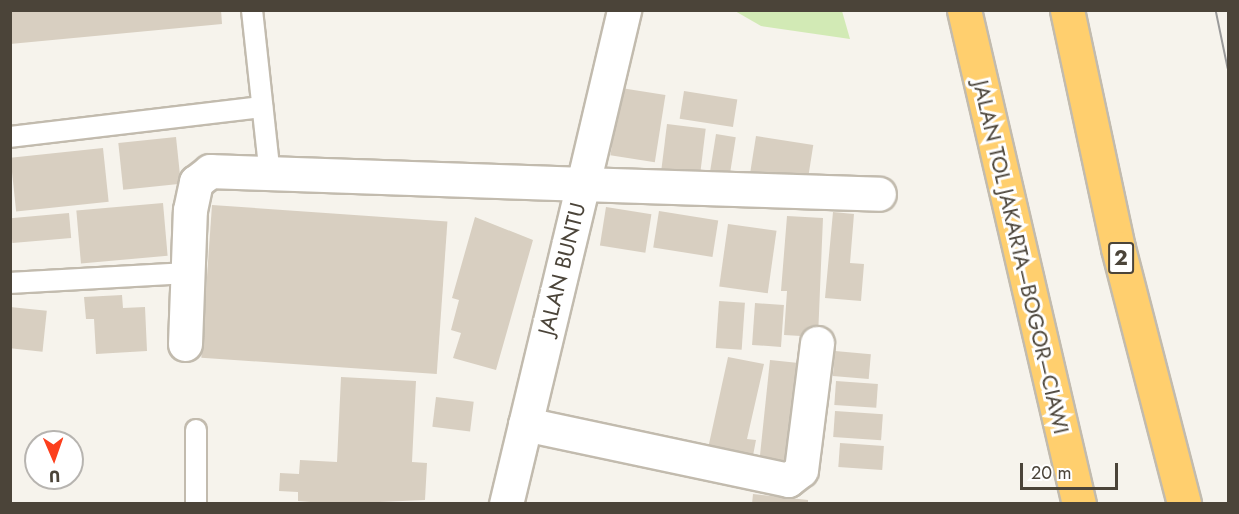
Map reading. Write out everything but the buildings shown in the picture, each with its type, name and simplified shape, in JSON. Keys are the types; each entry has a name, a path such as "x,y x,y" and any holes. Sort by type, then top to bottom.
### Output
{"highway":[{"name":"JALAN TOL JAKARTA–BOGOR–CIAWI","path":"964,10 1079,504"},
{"name":"2","path":"1067,10 1118,248 1184,504"}],"street":[{"path":"184,344 196,182 210,171 270,176 583,184 624,10"},
{"name":"JALAN BUNTU","path":"506,504 583,184 879,194"},
{"path":"525,423 788,480 801,470 817,343"}],"lane":[{"path":"252,10 270,176"},
{"path":"10,136 262,107"},
{"path":"10,283 188,273"},
{"path":"196,430 196,504"}],"green space":[{"path":"735,11 842,11 850,39 761,26"}],"tram line":[{"path":"1216,10 1228,68"}]}
